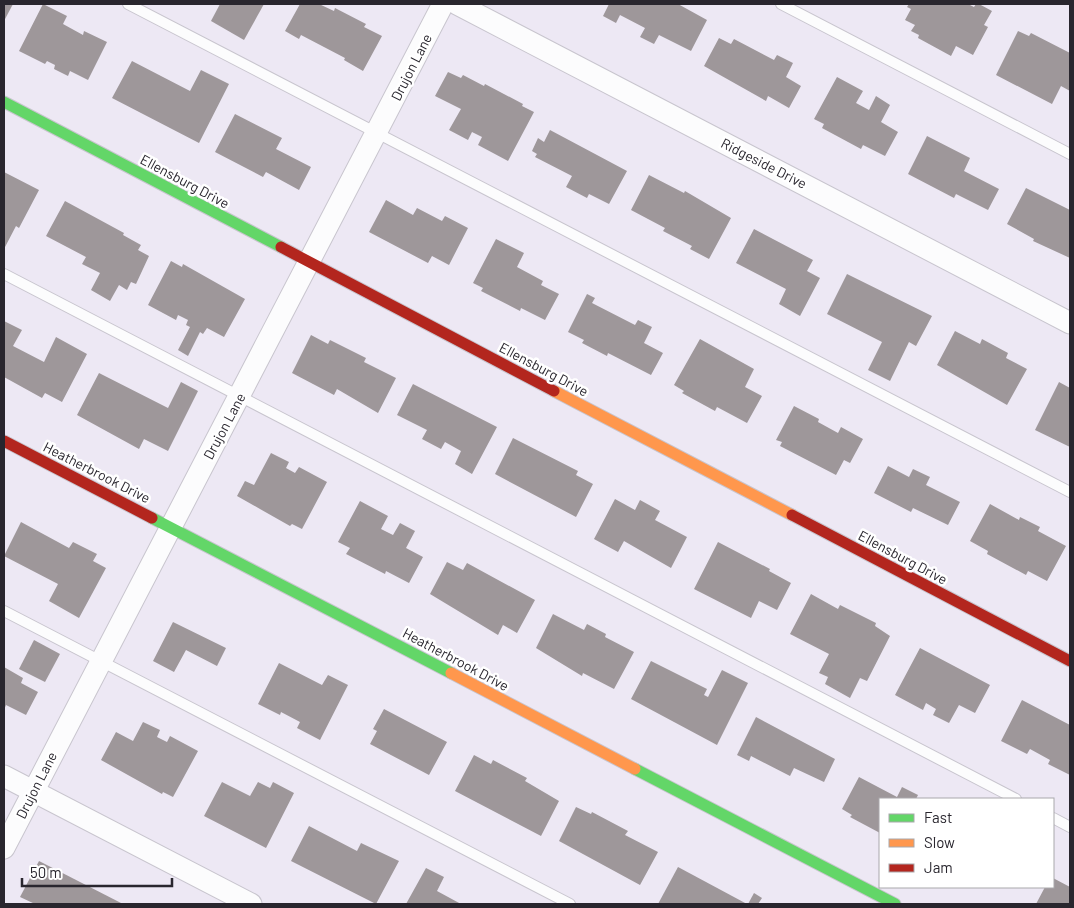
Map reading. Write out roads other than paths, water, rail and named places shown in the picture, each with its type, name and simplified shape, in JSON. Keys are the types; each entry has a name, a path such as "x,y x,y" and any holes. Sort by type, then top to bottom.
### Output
{"street":[{"name":"Drujon Lane","path":"4,848 170,527 310,263 443,4"},
{"name":"Ridgeside Drive","path":"457,4 1070,323"},
{"name":"Ellensburg Drive","path":"4,102 1070,662"},
{"name":"Heatherbrook Drive","path":"4,441 895,904"},
{"path":"4,776 251,904"}],"lane":[{"path":"128,4 1070,492"},
{"path":"781,4 1070,154"},
{"path":"4,274 1014,798"},
{"path":"4,611 570,904"},
{"path":"1054,819 1070,827"}]}
